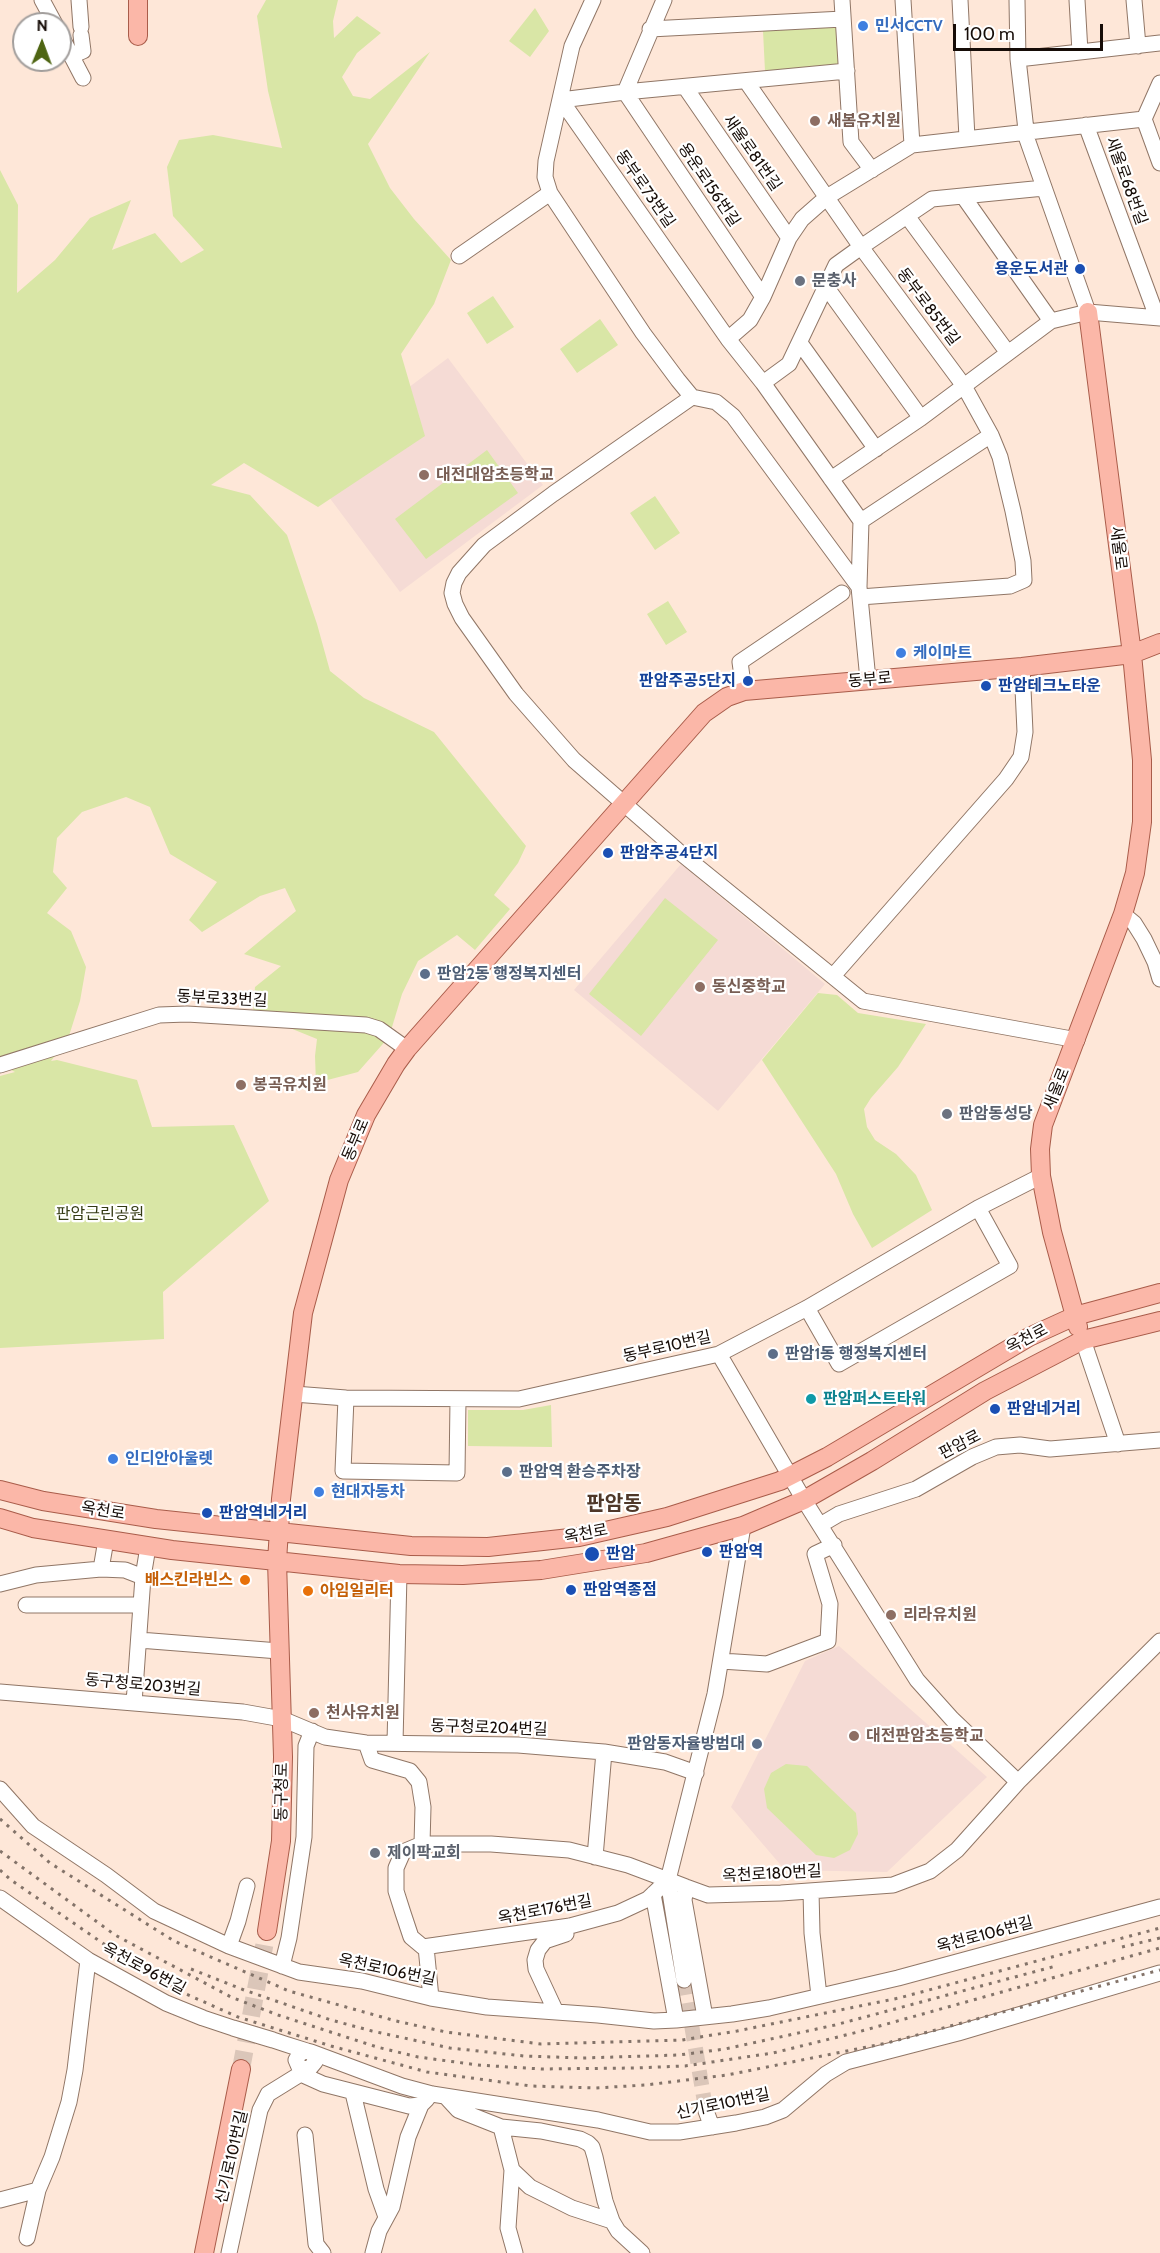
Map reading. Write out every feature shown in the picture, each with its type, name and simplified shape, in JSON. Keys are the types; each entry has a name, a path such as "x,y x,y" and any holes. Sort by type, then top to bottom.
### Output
{"main road":[{"path":"138,0 138,36"},
{"name":"새울로","path":"1083,1340 1052,1232 1041,1176 1040,1149 1043,1125 1123,914 1135,873 1142,822 1142,760 1132,654 1088,312"},
{"name":"동부로","path":"277,1562 303,1313 339,1180 366,1115 407,1049 704,712 727,697 744,691 1022,667 1132,654 1160,643"},
{"name":"옥천로","path":"0,1491 43,1501 156,1519 411,1546 488,1547 579,1537 667,1517 757,1489 791,1475 827,1458 1029,1337 1075,1316 1160,1293"},
{"name":"옥천로","path":"0,1518 33,1528 148,1546 399,1574 463,1575 542,1570 646,1553 743,1526 804,1500 985,1391 1083,1340 1160,1321"},
{"name":"동구청로","path":"267,1931 281,1841 282,1719 277,1562"},
{"path":"204,2253 241,2069"}],"street":[{"path":"72,56 83,51 79,0"},
{"path":"593,0 572,46 546,161 545,177 550,193 643,333 692,397 716,402 733,416 859,592"},
{"path":"625,92 664,0"},
{"path":"842,0 851,142 872,170"},
{"path":"903,0 912,145"},
{"path":"960,0 967,138"},
{"name":"새울로","path":"1017,0 1018,59 1026,131 1088,312"},
{"path":"1077,0 1080,52"},
{"path":"1134,0 1138,46"},
{"path":"650,29 843,19"},
{"path":"1018,59 1160,43"},
{"path":"72,58 82,78"},
{"path":"561,100 847,71"},
{"name":"동부로85번길","path":"746,81 861,247 964,386 991,435 1000,457 1013,511 1023,561 1024,580 1010,586 859,592"},
{"path":"1160,83 1144,119 1160,163"},
{"name":"새울로81번길","path":"685,87 789,238"},
{"name":"용운로156번길","path":"625,92 763,297"},
{"name":"동부로73번길","path":"561,100 728,339 764,383 861,520"},
{"path":"728,339 750,320 763,297 789,238 802,219 827,197 912,145 1144,119"},
{"name":"새울로68번길","path":"1051,321 1088,312 1158,318 1086,125"},
{"path":"764,383 789,364 837,265 861,247 932,199 1044,188"},
{"path":"459,256 550,193"},
{"path":"831,479 921,418 1051,321 963,196"},
{"path":"907,216 1008,353"},
{"path":"827,288 921,418"},
{"path":"800,343 876,449"},
{"path":"692,397 484,545 470,559 454,583 452,593 462,618 516,694 574,760 624,805 863,1001 1077,1040"},
{"path":"868,681 859,592 861,520 991,435"},
{"path":"744,691 741,662 842,593"},
{"path":"833,976 1006,779 1021,757 1025,732 1022,667"},
{"path":"1123,914 1134,924 1144,939 1160,979"},
{"name":"동부로33번길","path":"0,1065 136,1021 159,1015 177,1014 366,1025 379,1029 407,1049"},
{"name":"동부로10번길","path":"294,1394 346,1398 519,1400 718,1354 807,1308 978,1208 1041,1176"},
{"path":"807,1308 839,1364 1010,1266 978,1208"},
{"path":"1083,1340 1118,1444"},
{"path":"718,1354 804,1500 822,1524 917,1680 952,1719 1018,1782"},
{"path":"346,1398 343,1471 446,1473 457,1473 458,1400"},
{"name":"판암로","path":"822,1524 839,1514 916,1489 972,1457 996,1447 1020,1445 1050,1449 1160,1440"},
{"path":"684,1980 668,1880 696,1773 721,1661 743,1526"},
{"path":"101,1569 106,1540"},
{"path":"721,1661 766,1664 828,1641 830,1604 815,1554 834,1545"},
{"path":"134,1703 143,1577 148,1546"},
{"path":"0,1584 36,1575 101,1569 125,1570 143,1577"},
{"path":"395,1743 399,1574"},
{"path":"26,1605 141,1605"},
{"path":"139,1640 279,1651"},
{"name":"옥천로180번길","path":"422,1844 491,1844 569,1850 628,1865 708,1895 893,1885 930,1871 957,1850 1018,1782 1160,1641"},
{"name":"동구청로203번길","path":"0,1692 243,1712 282,1719"},
{"name":"동구청로204번길","path":"282,1719 325,1737 366,1743 518,1745 604,1752 665,1762 696,1773"},
{"path":"282,1966 289,1938 304,1837 306,1746 312,1731"},
{"path":"366,1743 372,1760 410,1771 419,1782 423,1807 422,1844 403,1852 396,1868 396,1891 411,1937 426,1947 431,1998"},
{"path":"595,1857 604,1752"},
{"name":"옥천로106번길","path":"0,1789 33,1826 106,1875 154,1911 229,1946 299,1972 362,1981 431,1998 487,2007 654,2021 769,2008 898,1978 1160,1907"},
{"name":"옥천로176번길","path":"426,1947 570,1926 618,1913 648,1899 668,1880"},
{"path":"229,1946 247,1886"},
{"path":"686,1887 684,1900 705,2017"},
{"path":"811,1891 812,1933 819,1996"},
{"path":"653,1894 676,2020"},
{"name":"옥천로96번길","path":"0,1898 88,1960 155,1997 203,2019 285,2044 303,2065"},
{"path":"556,2012 536,1969 535,1960 538,1950 545,1941 565,1935 570,1926"},
{"path":"27,2238 38,2190 52,2157 69,2102 88,1960"},
{"name":"신기로101번길","path":"229,2253 260,2110 268,2094 303,2065 345,2065 433,2098 589,2118 661,2133 679,2132 765,2116 783,2110 826,2074 846,2062 968,2030 1160,1973"},
{"path":"303,2065 323,2084 353,2093 409,2106 433,2098 469,2116 501,2127 541,2131 580,2139 588,2143 592,2146 604,2201 612,2221 618,2231 642,2253"},
{"path":"353,2093 376,2188 386,2217"},
{"path":"373,2253 379,2231 392,2207 408,2137 433,2098"},
{"path":"706,2111 712,2127"},
{"path":"501,2127 512,2170 508,2228 515,2253"},
{"path":"306,2135 316,2244 322,2253"},
{"path":"512,2170 530,2187 572,2208 612,2221"},
{"path":"0,2200 38,2190"}],"shaded area":[{"name":"대전대암초등학교","path":"448,358 543,485 400,592 305,465"},
{"name":"동신중학교","path":"681,864 825,984 718,1111 574,990"},
{"name":"대전판암초등학교","path":"839,1646 987,1777 887,1872 785,1870 731,1807 805,1661"}],"green space":[{"name":"판암근린공원","path":"266,0 338,0 333,21 334,38 357,16 381,33 357,53 342,77 353,96 370,99 430,52 368,144 390,188 451,260 434,304 401,354 425,436 318,507 244,463 211,485 250,495 287,535 330,671 364,698 434,732 526,846 518,863 494,895 510,909 475,950 457,935 418,961 402,994 389,1037 358,1072 316,1083 317,1039 253,1013 255,987 281,966 244,954 296,911 285,888 260,896 202,932 189,920 217,882 170,854 150,807 126,797 82,812 57,838 53,872 67,888 47,913 71,931 86,967 80,1001 68,1039 51,1061 57,1060 137,1080 152,1127 234,1125 269,1201 163,1292 164,1339 0,1348 0,1076 15,1072 0,1064 0,170 18,205 17,293 55,260 90,218 131,200 112,250 155,233 181,263 204,250 173,216 167,167 179,140 213,135 282,148 268,91 257,16"},
{"path":"535,8 549,31 530,57 509,41"},
{"path":"840,27 842,67 765,71 763,31"},
{"path":"493,296 514,327 487,344 467,313"},
{"path":"600,319 618,345 577,373 560,349"},
{"path":"487,450 518,493 426,559 395,519"},
{"path":"655,496 680,533 655,550 630,513"},
{"path":"668,601 687,632 666,645 647,614"},
{"path":"665,898 718,940 641,1036 589,994"},
{"path":"818,993 837,995 858,1013 926,1024 898,1067 864,1109 867,1127 875,1140 896,1154 916,1175 932,1210 872,1248 853,1214 836,1174 762,1060"},
{"path":"551,1405 552,1447 468,1446 468,1410 523,1410"},
{"path":"786,1764 807,1766 856,1813 858,1834 850,1850 834,1858 816,1855 767,1808 764,1789 771,1773"}],"tunnel":[{"path":"241,2069 267,1931"},
{"path":"684,1980 706,2111"}],"railway":[{"path":"0,1819 50,1863 174,1941 289,1991 396,2021 446,2032 541,2044 682,2040 737,2031 899,1998 1160,1928"},
{"path":"0,1851 115,1935 231,1997 278,2015 377,2047 418,2057 478,2065 541,2069 685,2066 773,2053 858,2032 1160,1948"},
{"path":"0,1870 11,1880 133,1964 186,1994 238,2017 331,2046 427,2072 531,2086 595,2088 646,2085 727,2075 887,2043 1160,1970"},
{"path":"1122,1947 1160,1938"},
{"path":"191,1969 331,2020 372,2031 450,2048 524,2056 583,2058 679,2055 725,2049 835,2025 1056,1966"}],"place":[{"name":"민서CCTV","path":"863,26"},
{"name":"새봄유치원","path":"815,121"},
{"name":"용운도서관","path":"1080,269"},
{"name":"문충사","path":"800,281"},
{"name":"대전대암초등학교","path":"424,475"},
{"name":"케이마트","path":"901,653"},
{"name":"판암주공5단지","path":"748,681"},
{"name":"판암테크노타운","path":"986,686"},
{"name":"판암주공4단지","path":"608,853"},
{"name":"판암2동 행정복지센터","path":"425,974"},
{"name":"동신중학교","path":"700,987"},
{"name":"봉곡유치원","path":"241,1085"},
{"name":"판암동성당","path":"947,1114"},
{"name":"판암1동 행정복지센터","path":"773,1354"},
{"name":"판암퍼스트타워","path":"811,1399"},
{"name":"판암네거리","path":"995,1409"},
{"name":"인디안아울렛","path":"113,1459"},
{"name":"판암역 환승주차장","path":"507,1472"},
{"name":"현대자동차","path":"319,1492"},
{"name":"판암역네거리","path":"207,1513"},
{"name":"판암역","path":"707,1552"},
{"name":"판암","path":"592,1554"},
{"name":"배스킨라빈스","path":"245,1580"},
{"name":"판암역종점","path":"571,1590"},
{"name":"아임일리터","path":"308,1591"},
{"name":"리라유치원","path":"891,1615"},
{"name":"천사유치원","path":"314,1713"},
{"name":"대전판암초등학교","path":"854,1736"},
{"name":"판암동자율방범대","path":"757,1744"},
{"name":"제이팍교회","path":"375,1853"}],"district":[{"name":"판암동","path":"614,1504"}]}
